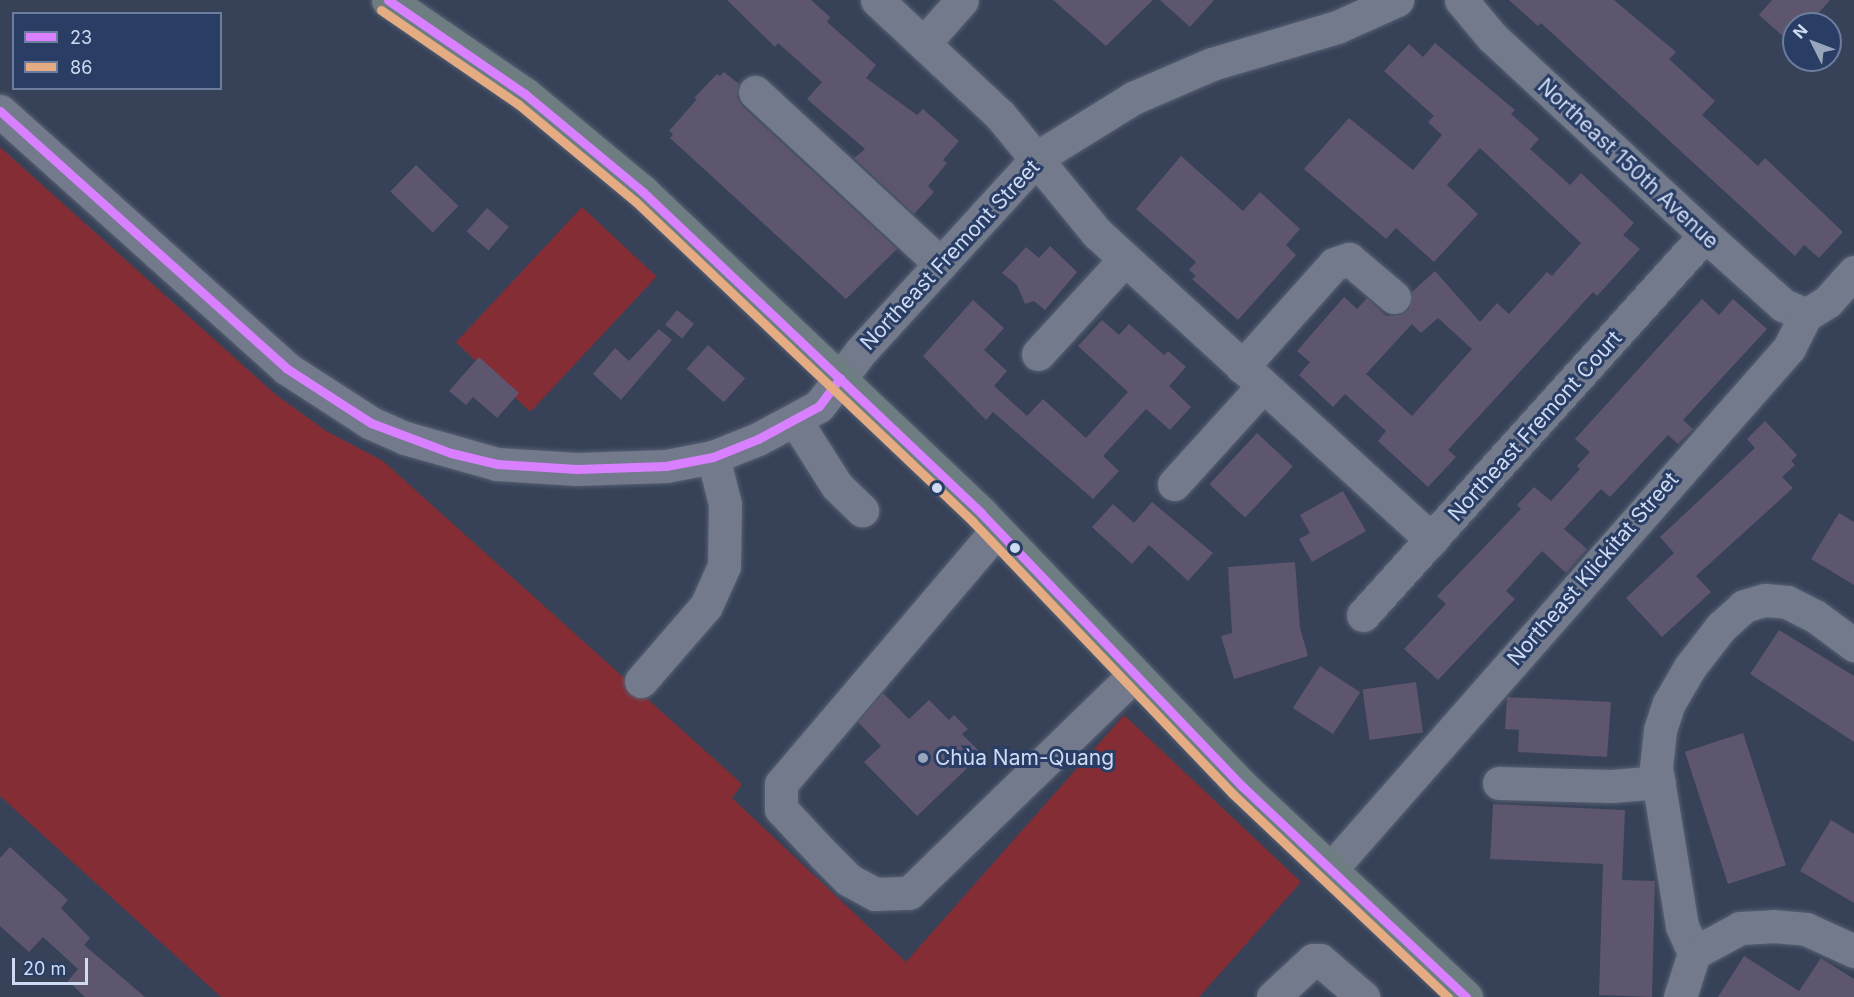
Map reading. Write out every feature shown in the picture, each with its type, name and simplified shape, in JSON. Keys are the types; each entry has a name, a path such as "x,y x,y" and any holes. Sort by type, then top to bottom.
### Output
{"main road":[{"path":"388,0 474,56 576,135 643,192 997,530 1242,786 1466,997"}],"street":[{"path":"877,0 924,43 1038,157 1097,234 1432,540"},
{"path":"924,43 962,0"},
{"name":"Northeast Fremont Street","path":"0,111 286,368 371,423 452,453 532,468 620,469 713,457 795,420 819,406 840,378 1038,157 1152,90 1212,64 1337,27 1397,0"},
{"name":"Northeast 150th Avenue","path":"1461,0 1492,37 1705,235 1783,305 1806,315"},
{"path":"755,92 941,264"},
{"name":"Northeast Fremont Court","path":"1364,615 1705,235"},
{"path":"1174,484 1334,264 1349,259 1394,297"},
{"path":"1038,354 1124,260"},
{"name":"Northeast Klickitat Street","path":"1331,869 1789,348 1806,315 1828,301 1854,272"},
{"path":"795,420 837,486 862,510"},
{"path":"640,681 706,606 721,573 727,535 725,504 713,457"},
{"path":"997,530 781,784 782,809 824,855 849,879 875,894 909,893 1134,675"},
{"path":"1680,997 1694,953 1682,926 1659,782 1660,730 1670,703 1715,635 1744,606 1766,600 1787,602 1815,616 1854,645"},
{"path":"1499,783 1612,786 1659,782"},
{"path":"1694,953 1740,928 1773,926 1806,929 1854,951"},
{"path":"1273,997 1313,960 1320,960 1363,997"}],"shaded area":[{"path":"0,147 275,394 326,431 383,461 742,784 732,798 906,962 1124,715 1301,882 1199,997 221,997 0,796"},
{"path":"582,207 657,277 530,412 456,342"}],"building":[{"path":"727,0 811,0 830,17 827,22 876,65 866,78 917,115 923,109 959,141 943,160 947,163 928,186 934,192 914,214 854,158 865,149 807,99 822,82 778,43 775,47"},
{"path":"1053,0 1153,0 1106,46"},
{"path":"1160,0 1214,0 1190,27"},
{"path":"1509,0 1614,0 1676,52 1669,59 1715,101 1702,115 1758,166 1765,158 1843,232 1819,258 1804,245 1795,256 1541,23 1538,26"},
{"path":"1772,0 1830,0 1820,12 1782,12 1782,35 1759,15"},
{"path":"1435,43 1515,110 1511,114 1539,139 1530,149 1570,185 1581,173 1634,223 1623,235 1640,249 1597,296 1593,292 1448,450 1456,457 1428,487 1378,441 1386,431 1345,394 1333,407 1299,375 1310,362 1297,351 1344,297 1357,309 1367,298 1386,316 1400,315 1409,309 1412,292 1435,271 1480,322 1497,303 1509,314 1547,272 1552,276 1581,243 1480,148 1447,185 1478,214 1434,262 1396,228 1386,239 1304,169 1349,118 1413,170 1442,135 1428,122 1434,116 1384,71 1409,44 1423,57","holes":["1438,318 1472,349 1412,416 1366,374 1412,324 1421,333"]},
{"path":"724,72 739,84 737,97 742,106 897,249 846,299 670,138 673,134 669,131 697,99 694,98 717,74 720,76"},
{"path":"1181,156 1243,211 1260,192 1300,229 1286,245 1296,255 1238,320 1192,279 1196,276 1189,270 1196,262 1136,209"},
{"path":"416,165 458,206 433,233 390,192"},
{"path":"487,208 509,227 489,250 467,231"},
{"path":"1050,246 1077,272 1045,310 1034,301 1025,304 1017,285 1002,273 1026,247 1039,258"},
{"path":"1702,299 1719,315 1733,299 1767,329 1683,420 1693,429 1678,444 1668,435 1610,497 1601,489 1564,529 1587,549 1566,573 1542,551 1506,591 1515,599 1438,680 1404,649 1446,604 1437,596 1521,509 1517,505 1534,487 1551,501 1580,469 1577,466 1590,452 1575,439"},
{"path":"973,300 1004,328 984,350 1007,371 994,386 1027,416 1043,399 1086,438 1128,392 1078,346 1102,320 1119,335 1129,324 1164,355 1168,351 1186,367 1169,386 1191,407 1170,430 1146,409 1103,456 1119,471 1093,499 993,412 986,420 923,356"},
{"path":"677,310 694,324 682,339 665,325"},
{"path":"659,329 672,340 621,400 593,374 615,348 629,361"},
{"path":"708,345 745,378 724,402 687,369"},
{"path":"479,357 519,393 497,418 473,397 466,405 449,391"},
{"path":"1765,421 1797,455 1791,461 1795,465 1782,477 1793,488 1696,576 1711,592 1662,637 1626,598 1674,553 1660,537 1755,448 1747,439"},
{"path":"1257,433 1293,466 1245,518 1209,484"},
{"path":"1343,491 1366,531 1312,562 1299,539 1310,533 1300,515"},
{"path":"1152,502 1213,553 1188,581 1149,545 1132,564 1092,527 1113,504 1134,523"},
{"path":"1839,513 1854,522 1854,585 1811,559"},
{"path":"1295,562 1300,628 1308,656 1234,679 1221,636 1232,633 1228,567"},
{"path":"1779,630 1854,676 1854,742 1750,674"},
{"path":"1320,666 1360,692 1333,734 1293,708"},
{"path":"1416,682 1423,733 1370,740 1363,690"},
{"name":"Chùa Nam-Quang","path":"883,693 909,719 929,700 949,720 954,715 968,729 962,734 982,754 917,816 864,762 881,746 858,722"},
{"path":"1507,697 1611,702 1607,757 1518,752 1519,730 1505,729"},
{"path":"1743,733 1786,865 1728,884 1685,752"},
{"path":"1493,804 1625,810 1622,880 1655,881 1652,997 1599,995 1603,864 1490,859"},
{"path":"1831,820 1854,834 1854,903 1800,871"},
{"path":"10,847 68,900 61,908 90,938 84,945 145,997 85,997 68,981 78,969 43,937 29,952 0,926 0,858"},
{"path":"1744,956 1799,991 1821,958 1854,979 1854,997 1718,997"}],"transit line":[{"name":"23","path":"388,0 525,94 643,192 981,513 1242,786 1466,997"},
{"name":"86","path":"381,10 518,104 635,201 973,522 1233,794 1448,997"},
{"name":"23","path":"0,111 286,368 371,423 451,453 497,464 577,469 666,466 713,457 758,439 819,406 840,378"}],"place":[{"name":"Chùa Nam-Quang","path":"923,758"}]}
